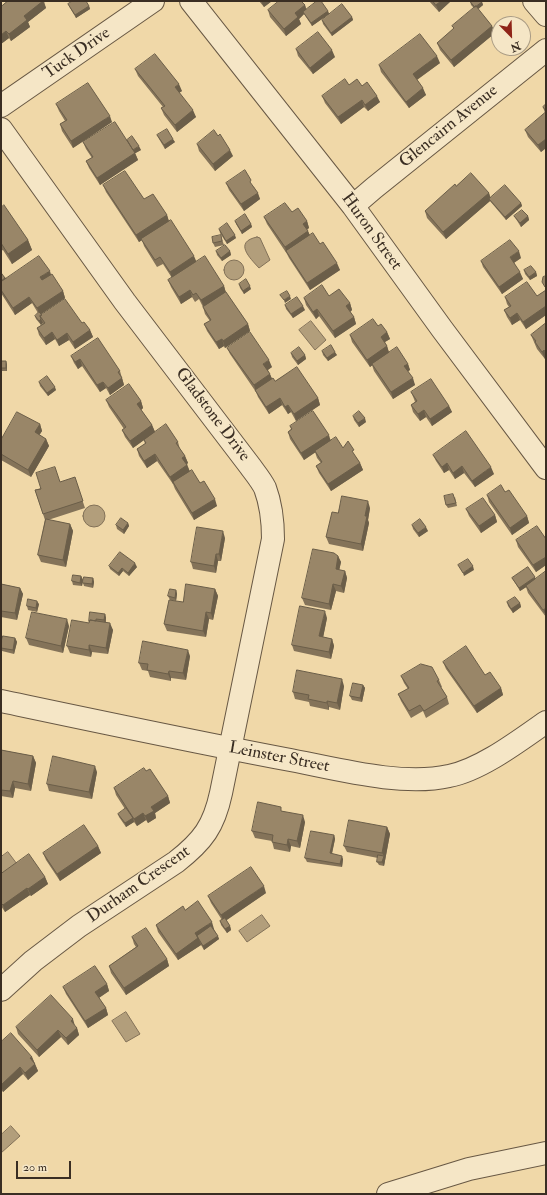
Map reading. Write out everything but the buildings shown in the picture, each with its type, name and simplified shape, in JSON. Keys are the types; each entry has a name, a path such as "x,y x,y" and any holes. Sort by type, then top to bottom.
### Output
{"street":[{"name":"Tuck Drive","path":"1,106 154,1"},
{"name":"Huron Street","path":"191,1 353,206 546,468"},
{"path":"534,1 546,14"},
{"name":"Glencairn Avenue","path":"353,206 546,50"},
{"name":"Gladstone Drive","path":"1,129 126,303 250,466 264,487 272,514 272,539 229,748"},
{"name":"Leinster Street","path":"1,702 229,748 370,775 403,779 449,776 468,770 513,745 546,722"},
{"name":"Durham Crescent","path":"1,990 33,961 79,926 190,852 203,838 211,826 217,810 229,748"},
{"path":"388,1194 469,1169 546,1153"}],"shaded area":[{"path":"257,237 260,238 270,260 259,268 248,255 245,246 250,239"},
{"path":"234,260 241,263 244,270 241,277 234,280 227,277 224,270 227,263"},
{"path":"311,321 326,340 315,350 299,330"},
{"path":"94,505 102,508 105,516 102,524 94,527 86,524 83,516 86,508"},
{"path":"8,852 17,864 1,875 1,857"},
{"path":"262,915 270,926 247,942 239,931"},
{"path":"126,1012 140,1034 126,1042 112,1021"},
{"path":"11,1126 20,1136 1,1153 1,1135"}]}
